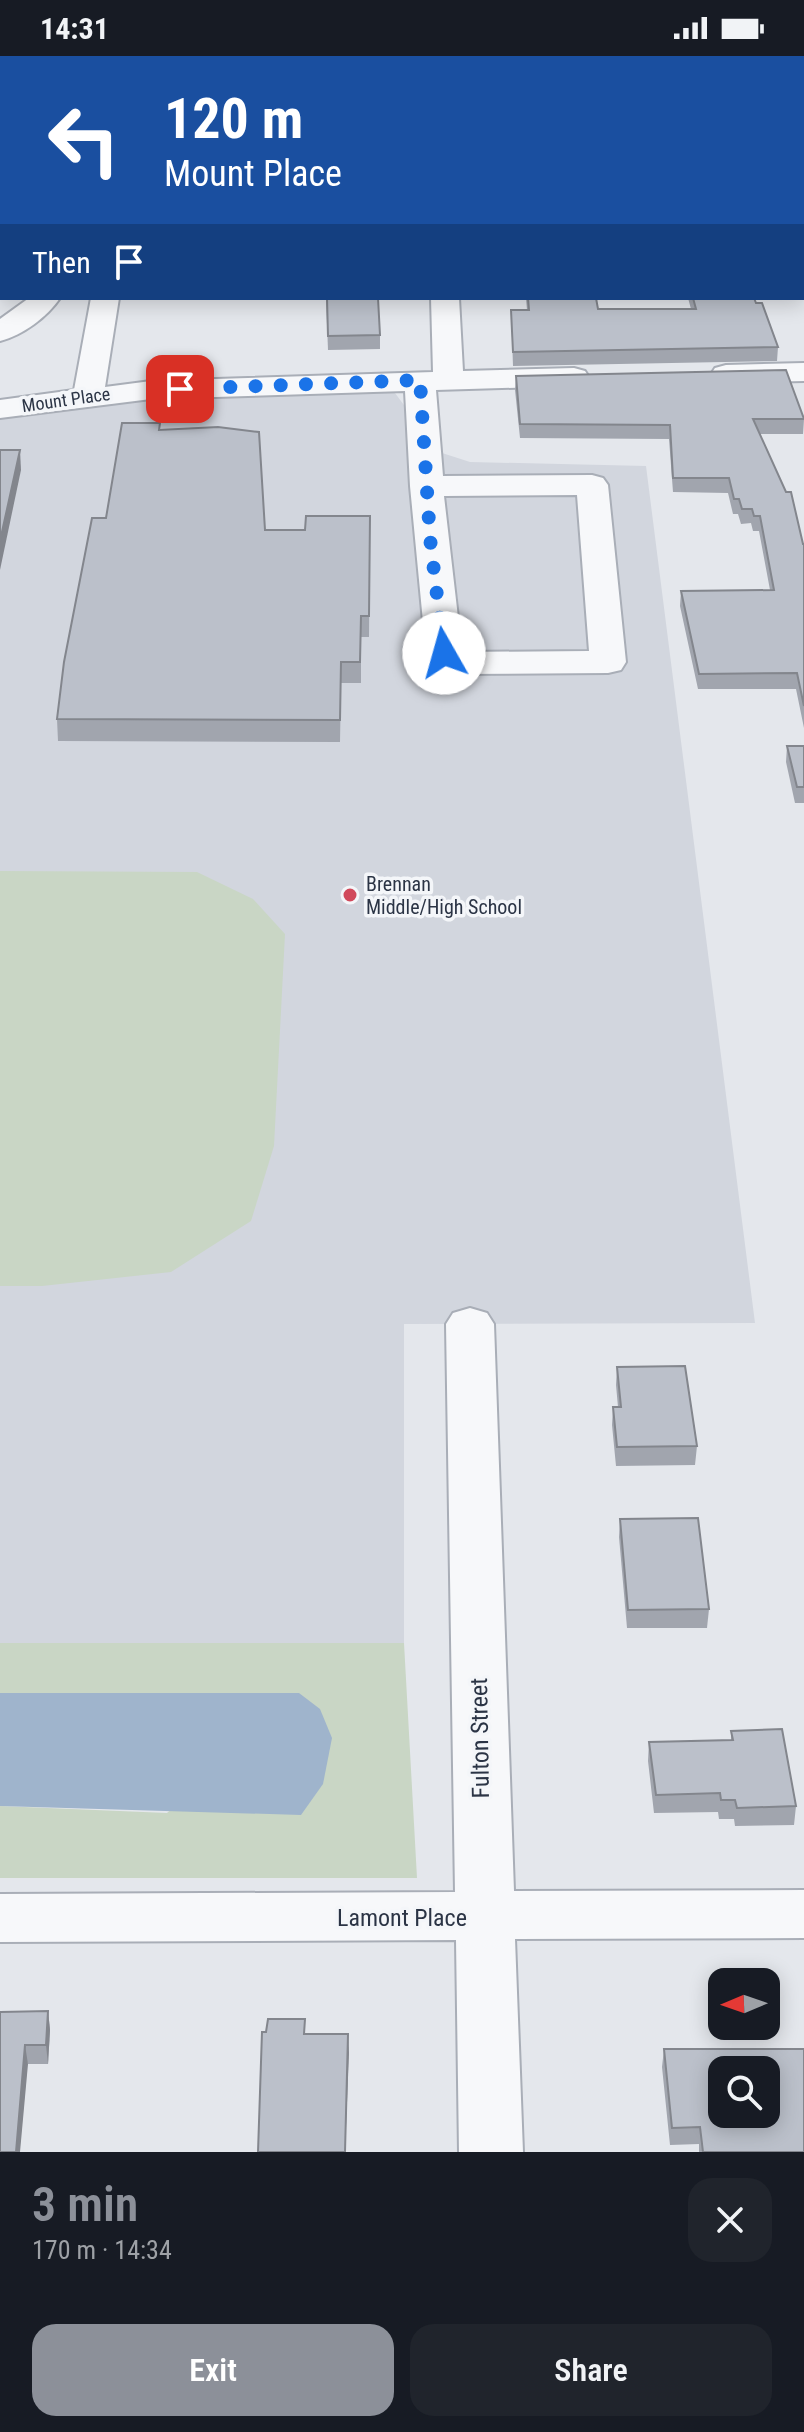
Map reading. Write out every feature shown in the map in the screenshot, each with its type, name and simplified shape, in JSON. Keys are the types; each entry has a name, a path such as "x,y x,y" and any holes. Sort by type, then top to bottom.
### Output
{"street":[{"path":"0,332 29,314 44,300"},
{"path":"88,397 105,300"},
{"path":"426,486 592,485 608,662 452,663 444,653 426,486 434,380 445,300"},
{"path":"696,375 804,372"},
{"name":"Mount Place","path":"0,409 151,390 603,376"},
{"name":"Fulton Street","path":"470,1324 491,2152"},
{"name":"Lamont Place","path":"0,1918 484,1918 804,1914"}],"shaded area":[{"name":"Brennan Middle/High School","path":"386,381 439,452 470,462 646,466 755,1323 404,1324 404,1643 0,1643 0,416 148,394"}],"green space":[{"path":"0,871 197,872 253,899 285,934 274,1146 251,1221 171,1272 42,1286 0,1286"},
{"path":"0,1643 404,1643 417,1878 0,1878 0,1806 167,1813 299,1693 0,1693"}],"water":[{"path":"0,1693 299,1693 320,1709 332,1738 323,1784 301,1815 0,1806"}],"building":[{"path":"327,300 378,300 380,335 328,336"},
{"path":"528,300 596,300 598,309 696,309 694,300 755,300 762,303 778,347 513,352 511,310 529,310"},
{"path":"786,370 804,419 753,419 786,492 791,492 804,544 804,706 797,673 699,674 681,591 774,590 760,516 754,516 752,509 742,509 739,499 734,499 729,478 673,478 670,425 520,424 516,376"},
{"path":"122,423 160,423 159,430 218,427 259,432 265,530 305,530 306,516 370,516 369,616 361,616 360,662 341,662 340,720 57,719 64,662 92,518 106,518"},
{"path":"0,450 20,450 0,541"},
{"path":"787,746 804,746 804,787 797,787"},
{"path":"685,1366 697,1446 617,1447 613,1407 621,1407 617,1367"},
{"path":"698,1518 709,1609 628,1610 620,1519"},
{"path":"782,1729 796,1806 737,1808 735,1800 721,1800 720,1793 656,1795 649,1742 733,1740 731,1731"},
{"path":"48,2011 46,2045 25,2045 16,2152 0,2152 0,2012"},
{"path":"268,2019 305,2019 304,2034 348,2034 345,2152 258,2152 262,2032 266,2032"},
{"path":"664,2049 804,2049 804,2152 703,2152 700,2127 672,2128"}],"place":[{"name":"Brennan Middle/High School","path":"350,895"}],"route":[{"path":"180,389 420,380 430,538 444,653"}]}
